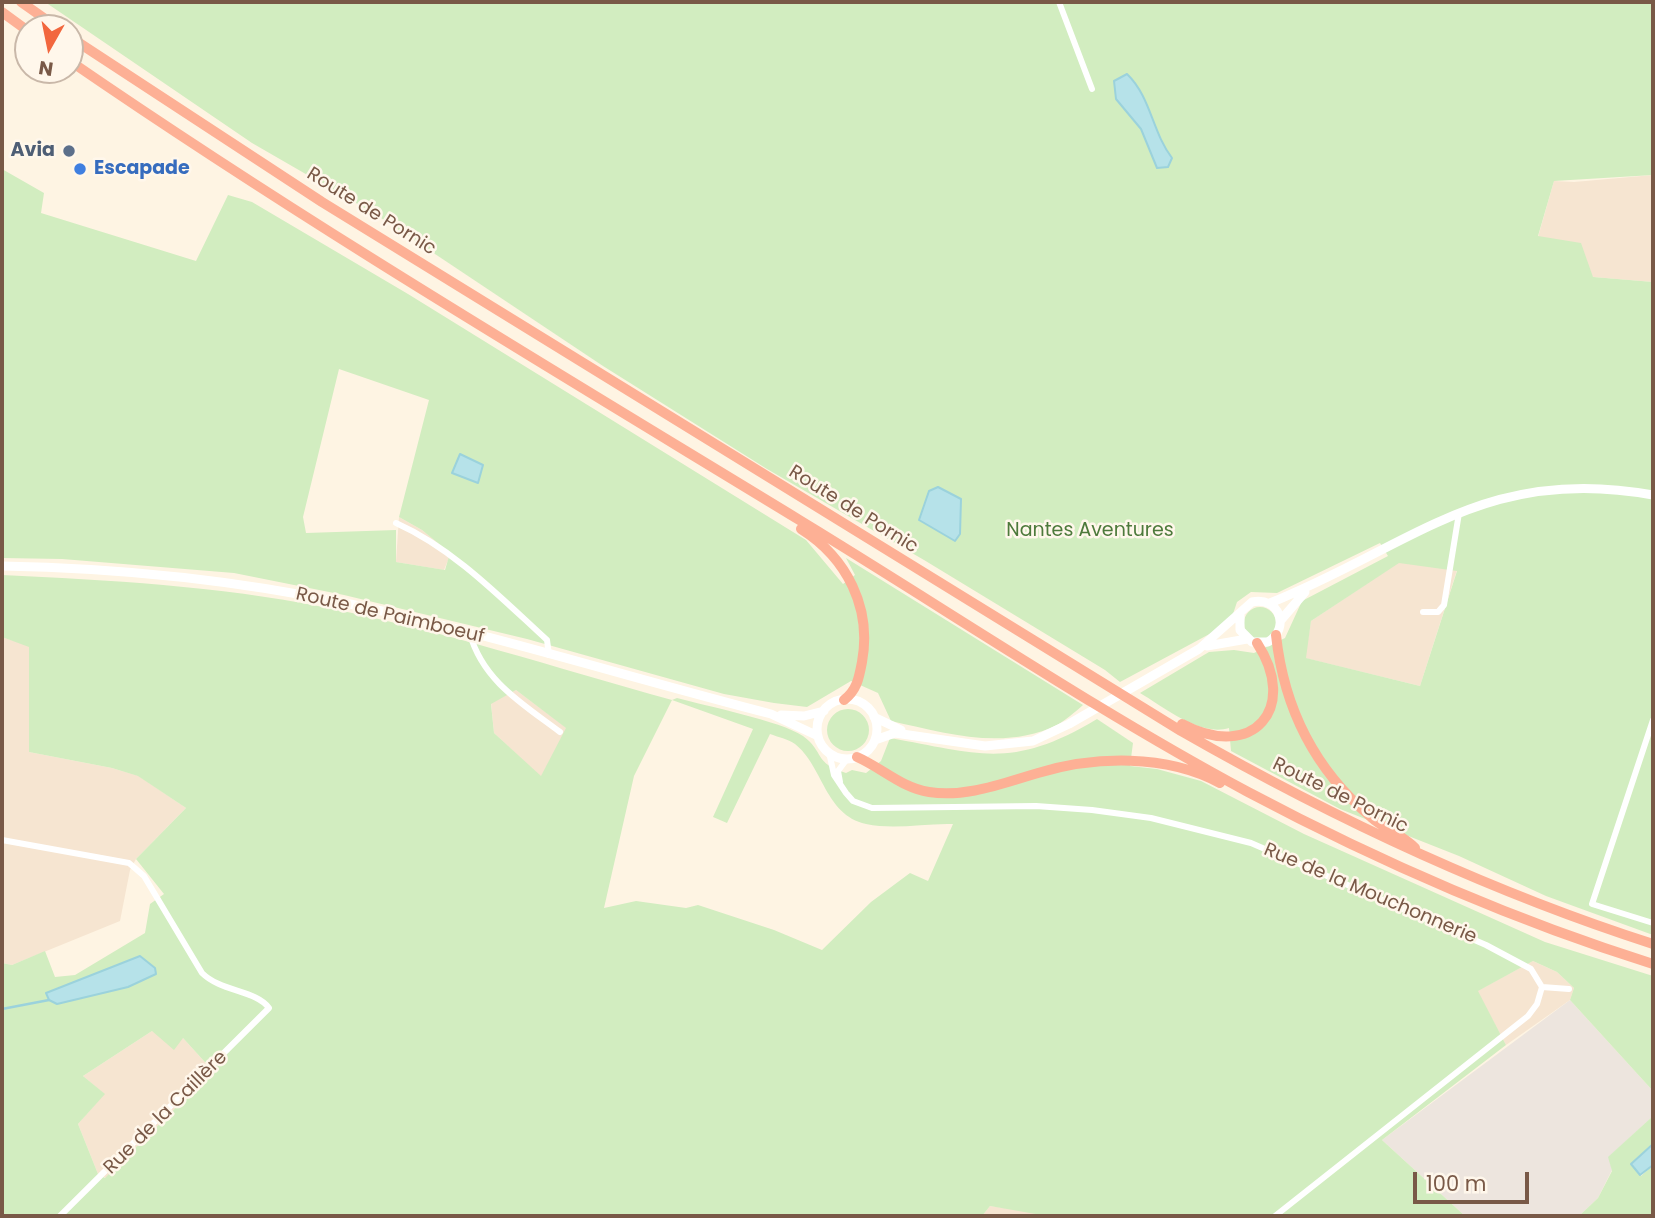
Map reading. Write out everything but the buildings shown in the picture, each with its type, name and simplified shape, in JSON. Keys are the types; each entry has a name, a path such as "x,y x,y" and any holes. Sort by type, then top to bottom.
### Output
{"highway":[{"path":"20,2 38,14"},
{"name":"Route de Pornic","path":"84,46 302,190 1129,699 1286,790 1422,855 1536,902 1653,944"},
{"name":"Route de Pornic","path":"84,70 260,186 781,509 1088,699 1249,792 1431,880 1530,921 1653,964"},
{"path":"781,509 792,524 815,539 838,562 861,604 864,653 856,687 844,700"},
{"path":"1276,635 1288,700 1313,754 1347,795 1370,817 1411,843 1422,855"},
{"path":"1129,699 1147,704 1210,736 1241,736 1263,721 1271,696 1268,659 1252,641"},
{"path":"852,758 908,786 941,793 973,791 1061,767 1111,761 1189,771 1230,789 1249,792"}],"street":[{"path":"1059,2 1092,89"},
{"path":"840,784 838,771 852,758 868,751 875,740 886,734 915,734 971,745 999,746 1033,741 1069,724 1199,649 1252,602 1270,603 1309,588 1459,511 1498,499 1567,488 1602,488 1653,495"},
{"path":"1423,612 1438,612 1444,606 1459,511"},
{"path":"396,523 422,536 482,581 547,640 549,655"},
{"name":"Route de Paimboeuf","path":"2,566 107,570 236,584 361,606 771,714 818,736"},
{"path":"1199,649 1252,641 1268,642 1276,635 1281,620 1309,588"},
{"path":"1270,603 1276,608 1281,620"},
{"path":"1240,614 1240,630 1252,641"},
{"path":"470,634 475,650 494,680 560,732"},
{"path":"840,784 834,775 829,752 818,736 819,720 824,711 844,700 863,704 874,717 915,734"},
{"name":"Route de Paimboeuf","path":"771,714 804,716 824,711"},
{"path":"874,717 875,740"},
{"path":"1653,720 1592,904 1653,923"},
{"path":"829,752 852,758"},
{"name":"Rue de la Mouchonnerie","path":"840,784 853,801 872,808 1008,806 1092,810 1151,818 1251,843 1486,945 1531,970 1542,986"},
{"name":"Rue de la Caillère","path":"2,841 129,863 144,876 202,973 212,983 260,1000 269,1008 60,1216"},
{"path":"1275,1216 1528,1016 1537,1004 1542,986 1569,989"}],"shaded area":[{"path":"1653,175 1653,282 1593,277 1538,237 1554,181 1574,182"},
{"path":"399,517 422,530 451,553 444,570 396,562"},
{"path":"1399,562 1457,570 1420,686 1305,658 1311,621"},
{"path":"2,637 29,646 29,752 139,776 186,808 136,859 130,870 120,921 12,965 2,963"},
{"path":"516,690 567,728 541,777 494,733 491,703"},
{"path":"1533,961 1557,972 1574,988 1570,1000 1506,1045 1477,991"},
{"path":"1570,1000 1653,1091 1653,1116 1609,1157 1612,1170 1598,1198 1579,1216 1465,1216 1382,1140"},
{"path":"152,1031 183,1038 213,1071 106,1178 98,1174 78,1124 104,1094 83,1076"},
{"path":"990,1206 1034,1212 1047,1216 982,1216"}],"green space":[{"name":"Nantes Aventures","path":"45,2 1653,2 1653,175 1554,181 1538,236 1581,243 1593,277 1653,282 1653,935 1546,896 1459,856 1340,809 1231,751 1229,728 1218,730 1194,725 1140,693 1209,652 1234,650 1254,653 1285,638 1302,601 1388,556 1380,543 1277,593 1251,592 1237,602 1230,623 1120,682 1105,670 767,469 603,366 375,214 252,143 84,29 84,14 63,14","holes":["1399,563 1457,571 1420,686 1306,658 1311,621"]},
{"path":"2,169 44,193 41,213 196,261 228,195 252,202 408,294 806,540 843,584 855,575 846,558 1083,705 1057,725 1037,733 1016,737 974,737 891,721 878,693 851,681 807,707 774,703 724,694 527,639 344,595 234,573 62,559 2,558","holes":["339,369 429,400 399,517 422,530 450,553 445,570 396,562 396,530 306,533 303,517"]},
{"path":"2,575 163,585 283,600 367,616 672,700 677,698 761,719 803,736 828,765 846,773 852,770 866,773 881,761 890,738 973,752 1018,752 1041,746 1097,719 1133,743 1130,766 1157,769 1201,781 1304,834 1545,942 1653,976 1653,1091 1570,1000 1574,988 1557,972 1533,961 1478,991 1506,1045 1382,1140 1465,1216 1047,1216 990,1206 982,1216 2,1216 2,963 12,965 45,951 55,977 75,975 145,933 150,904 164,894 136,859 186,808 138,776 112,768 29,752 29,647 2,637","holes":["516,690 566,728 541,776 494,733 491,704","672,700 753,729 713,817 727,823 770,734 792,742 804,753 833,801 852,819 866,824 888,826 953,824 928,881 910,873 871,902 822,950 774,930 698,905 686,908 636,901 604,908 634,776","152,1031 174,1050 183,1038 213,1071 105,1178 98,1174 78,1124 105,1094 83,1076"]},
{"path":"1260,607 1271,612 1276,623 1271,634 1260,639 1249,634 1244,623 1249,612"},
{"path":"848,709 863,715 869,730 863,745 848,751 833,745 827,730 833,715"},
{"path":"1653,1116 1653,1144 1631,1164 1641,1176 1653,1165 1653,1216 1579,1216 1598,1198 1612,1171 1608,1157"}],"water":[{"path":"1127,74 1147,104 1165,148 1172,158 1168,167 1157,168 1141,129 1116,99 1114,81"},
{"path":"460,454 483,465 478,483 452,473"},
{"path":"938,487 961,499 960,534 955,541 919,520 929,491"},
{"path":"140,956 155,968 156,974 128,987 57,1004 49,1000 46,993"},
{"path":"1653,1144 1653,1165 1640,1175 1631,1164"}],"waterway":[{"path":"2,1009 49,1000"}],"place":[{"name":"Avia","path":"69,151"},
{"name":"Escapade","path":"80,169"}]}
